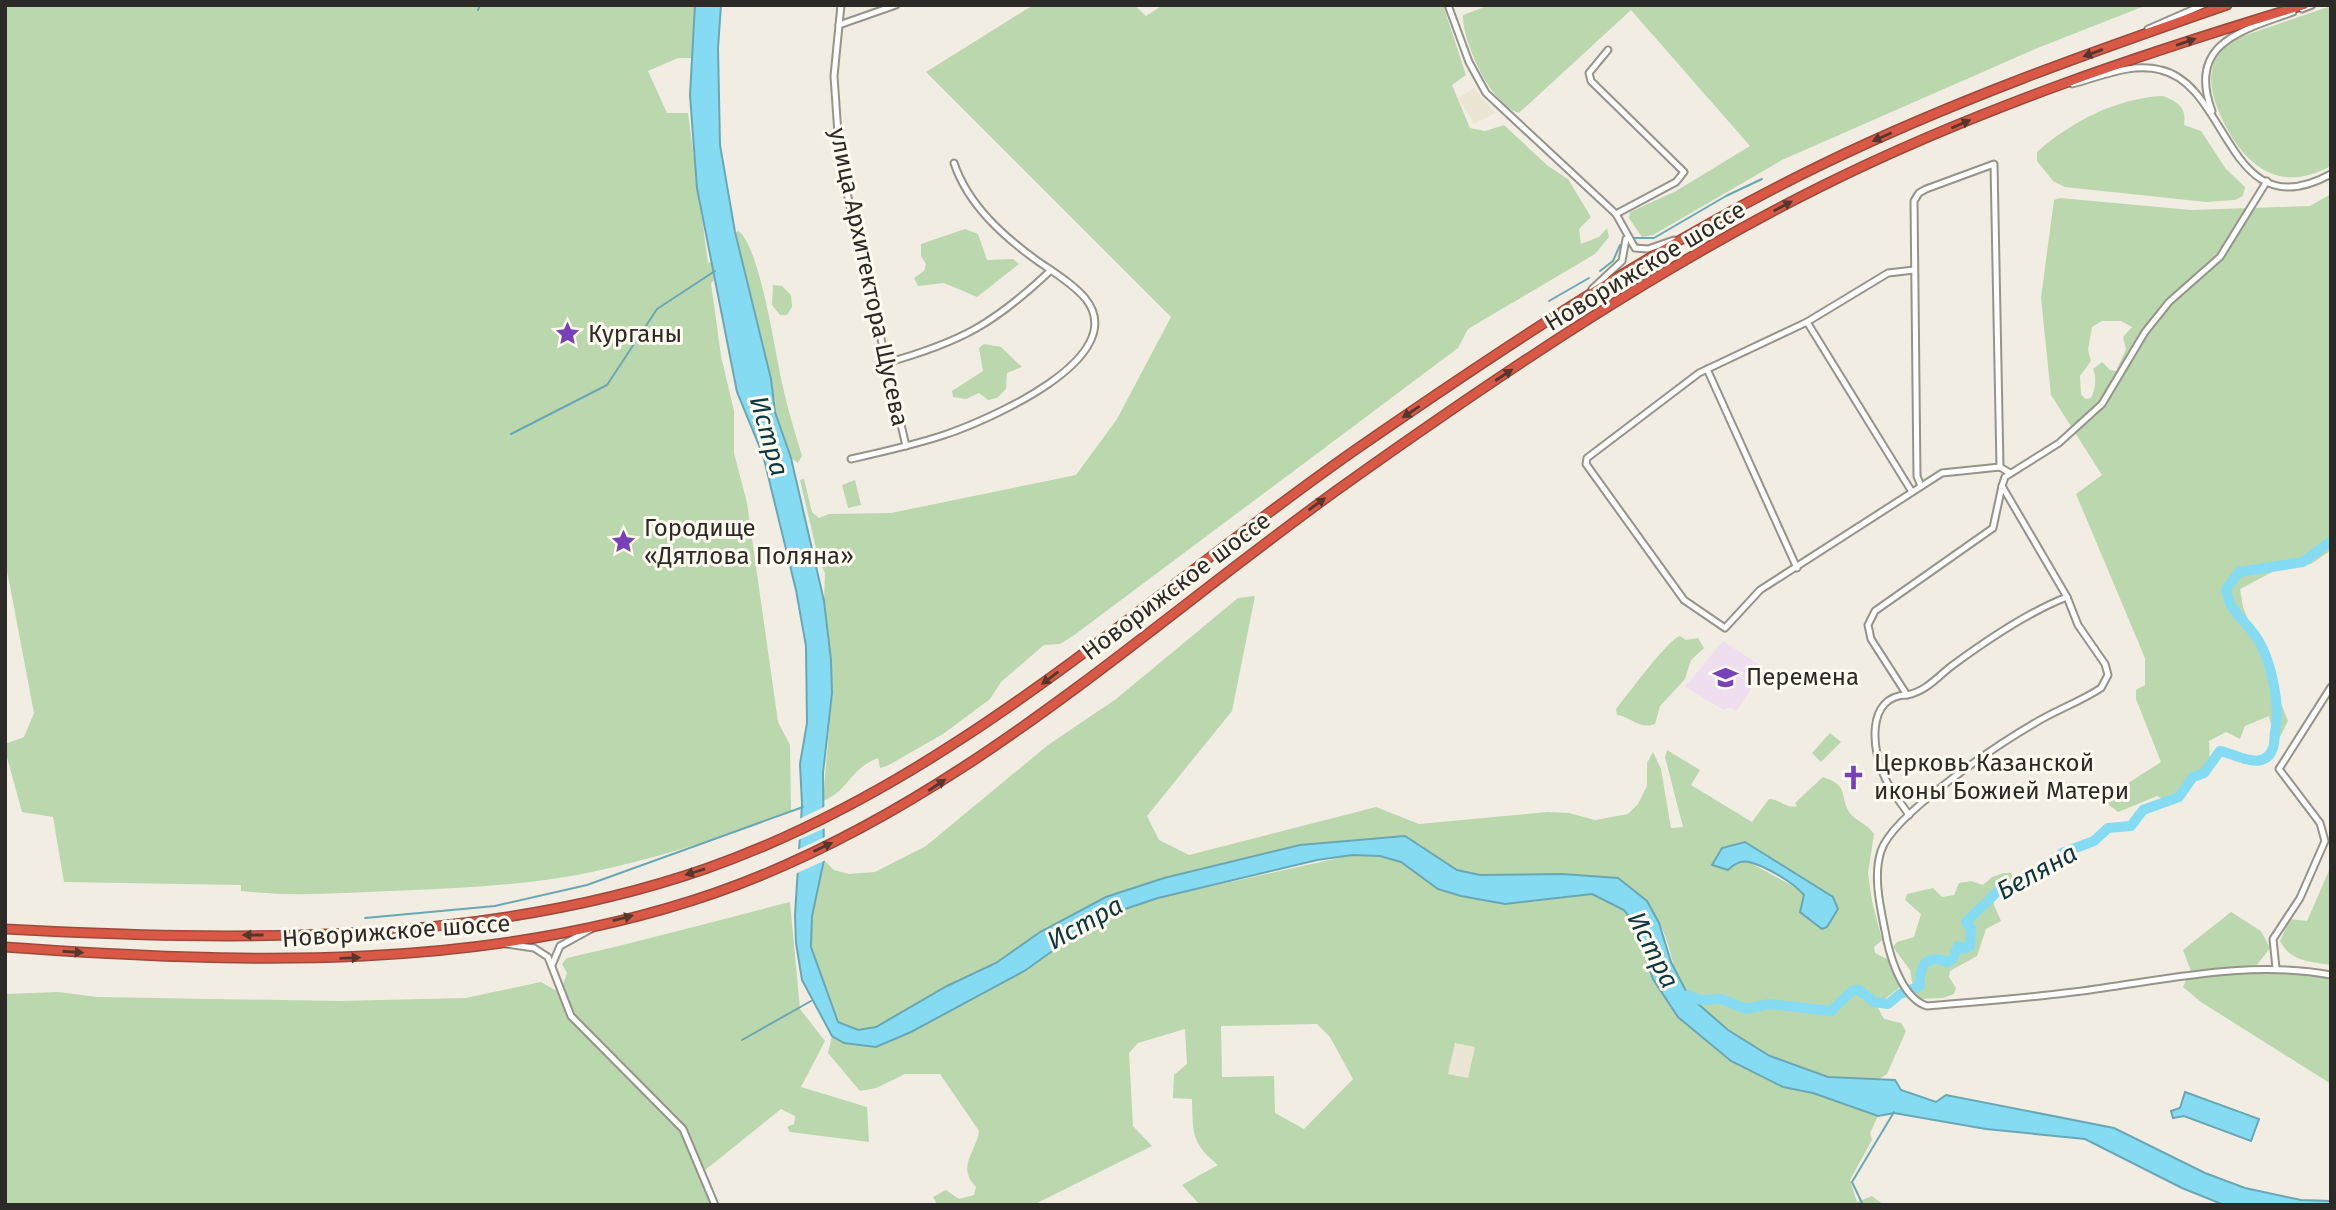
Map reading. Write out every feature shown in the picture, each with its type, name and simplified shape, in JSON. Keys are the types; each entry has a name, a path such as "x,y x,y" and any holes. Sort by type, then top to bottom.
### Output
{"highway":[{"name":"Новорижское шоссе","path":"5,929 114,934 275,935 434,925 541,910 630,890 705,869 759,847 870,795 944,753 1031,692 1287,498 1443,390 1566,310 1712,223 1826,162 1886,135 2124,41 2227,5"},
{"name":"Новорижское шоссе","path":"5,947 276,960 370,957 503,944 599,925 705,896 767,872 915,799 990,750 1321,501 1457,406 1584,323 1736,232 1831,181 1981,116 2052,89 2304,5"}],"street":[{"name":"улица Архитектора Щусева","path":"841,5 834,108 840,163 906,446"},
{"path":"839,25 896,5"},
{"path":"1448,5 1469,62 1486,93 1616,214 1635,248 1648,249 1712,223"},
{"path":"2124,41 2203,5"},
{"path":"2215,120 2205,80 2215,51 2234,34 2312,5"},
{"path":"1608,50 1588,73 1591,81 1684,172 1676,182 1616,214"},
{"path":"2052,89 2129,69 2159,69 2191,86 2239,161 2267,181 2286,185 2305,184 2331,174"},
{"path":"851,459 941,436 994,414 1053,379 1086,352 1092,343 1097,324 1091,306 1084,296 980,210 960,180 954,163"},
{"path":"1921,486 1917,476 1914,201 1919,193 1994,164 2000,467"},
{"path":"1907,695 1871,639 1868,625 1875,611 1993,528 2002,486 2010,473 2060,443 2102,404 2145,332 2169,302 2220,257 2267,181"},
{"path":"1566,310 1617,269 1625,256 1626,236"},
{"path":"1914,270 1888,273 1807,322 1707,369 1587,458 1586,464 1684,600 1725,628 1760,590 1949,470 2000,467 2010,473"},
{"path":"886,363 944,345 996,318 1051,271"},
{"path":"1807,322 1912,492"},
{"path":"1707,369 1797,568"},
{"path":"2002,486 2067,597 2078,625 2108,670 2106,682 2084,699 2021,732 1909,814 1887,837 1878,869 1889,947 1911,998 1927,1006 2102,988 2183,974 2276,968 2331,975"},
{"path":"1909,814 1884,778 1873,727 1884,704 1892,698 1920,691 1953,665 2046,606 2067,597"},
{"path":"2276,968 2273,939 2300,898 2325,841 2320,823 2279,769 2331,687"},
{"path":"552,965 555,950 599,925"},
{"path":"503,944 542,951 552,965 562,998 571,1016 683,1129 715,1205"}],"shaded area":[{"path":"1474,88 1495,113 1474,124 1458,98"},
{"name":"Перемена","path":"1723,641 1764,668 1737,711 1730,707 1724,710 1685,687"},
{"path":"1455,1042 1475,1047 1468,1078 1448,1074"}],"green space":[{"path":"5,5 695,5 692,58 678,58 648,71 667,113 688,113 708,263 712,262 716,279 711,283 721,356 734,411 734,453 747,503 778,722 790,745 791,811 693,846 643,860 567,877 517,883 441,889 297,894 241,891 241,885 64,882 53,817 22,812 5,750 5,744 24,737 34,713 5,560"},
{"path":"1033,5 1134,5 1146,16 1163,5 1443,5 1466,75 1452,85 1470,128 1485,131 1504,125 1548,166 1568,179 1591,217 1579,229 1581,244 1599,237 1607,228 1609,237 1595,254 1468,329 1458,348 1073,636 1060,644 1044,645 1001,682 990,699 943,734 887,766 880,768 878,758 868,763 838,792 823,801 832,693 824,601 825,573 819,561 800,480 804,479 812,512 819,518 829,514 891,513 1076,475 1117,419 1171,317 926,72"},
{"path":"1490,5 2147,5 2035,49 1782,160 1653,235 1642,237 1629,218 1630,212 1676,191 1750,146 1631,10 1519,113 1509,108 1498,98 1480,71 1464,26 1463,15"},
{"path":"2331,6 2331,166 2314,174 2298,177 2283,177 2270,173 2257,166 2246,155 2226,127 2212,90 2213,67 2225,47 2237,38"},
{"path":"2163,96 2181,107 2184,125 2201,131 2226,169 2245,187 2243,196 2235,200 2206,202 2065,187 2053,181 2037,161 2037,152 2080,121 2112,106"},
{"path":"2331,194 2331,550 2311,564 2276,570 2240,589 2243,607 2288,721 2276,745 2269,716 2245,726 2240,739 2226,732 2209,741 2210,765 2173,804 2157,796 2118,812 2109,805 2108,796 2161,762 2136,699 2136,690 2145,685 2145,658 2076,494 2102,475 2051,395 2041,298 2054,200 2060,198 2191,210 2310,206","holes":["2102,321 2121,321 2132,327 2123,337 2126,349 2116,371 2110,370 2102,362 2093,369 2094,392 2091,398 2085,399 2081,394 2080,376 2091,361 2088,350 2092,327"]},
{"path":"965,229 978,234 987,260 1013,259 1019,264 977,297 944,283 918,286 914,278 924,271 926,264 921,256 921,244"},
{"path":"738,231 746,240 760,279 785,396 802,456 798,463 791,458 775,412 771,379 735,233"},
{"path":"773,285 782,286 791,295 792,307 787,315 780,315 772,305"},
{"path":"984,344 1001,347 1022,367 1007,373 1006,389 997,398 988,400 979,393 966,399 953,397 952,391 983,371 979,348"},
{"path":"855,480 861,505 848,508 842,485"},
{"path":"1255,596 1232,711 1147,816 1159,840 1189,855 1376,807 1419,824 1547,812 1569,813 1595,820 1628,814 1638,804 1647,786 1647,763 1653,752 1661,769 1671,828 1683,827 1665,757 1667,750 1700,770 1691,785 1752,822 1769,799 1797,806 1795,803 1823,777 1840,787 1849,812 1874,834 1868,873 1882,940 1874,947 1875,953 1889,960 1900,987 1881,1002 1878,1008 1884,1019 1901,1023 1906,1031 1887,1074 1867,1082 1842,1081 1813,1073 1782,1061 1725,1027 1688,995 1678,977 1658,921 1618,878 1562,874 1480,875 1457,870 1405,836 1300,845 1164,878 1106,897 1040,932 996,963 947,986 876,1027 859,1030 838,1022 811,947 812,916 824,860 834,870 849,874 875,872 926,846 1048,745 1116,699 1238,598","holes":["1745,842 1833,897 1800,912 1804,895 1800,890 1747,861 1732,866"]},
{"path":"1680,636 1686,640 1698,638 1704,648 1691,660 1685,679 1660,706 1655,724 1639,724 1617,715 1616,709 1666,647"},
{"path":"1830,733 1841,742 1821,762 1812,753"},
{"path":"1352,855 1380,856 1401,862 1438,889 1461,896 1512,903 1592,894 1624,910 1634,924 1653,979 1783,1087 1813,1093 1878,1116 1870,1133 1872,1140 1850,1180 1857,1202 1872,1196 1884,1205 1200,1205 1182,1185 1218,1165 1203,1150 1195,1136 1192,1099 1173,1098 1174,1075 1187,1064 1185,1029 1138,1043 1129,1053 1133,1126 1152,1146 1033,1205 937,1205 933,1197 946,1190 959,1199 974,1195 976,1187 970,1179 967,1166 979,1131 940,1074 905,1074 876,1088 860,1091 828,1053 832,1036 844,1043 876,1047 911,1032 1026,970 1080,931 1110,914 1158,898","holes":["1317,1024 1330,1037 1353,1079 1304,1129 1275,1113 1274,1076 1222,1077 1221,1026","1455,1043 1475,1047 1468,1078 1448,1074"]},
{"path":"2331,866 2331,965 2295,957 2280,941 2290,919 2307,921"},
{"path":"2011,873 2015,884 1994,899 2001,921 1986,929 1977,956 1950,971 1949,977 1956,988 1954,994 1943,998 1919,999 1913,987 1910,970 1893,947 1897,942 1914,937 1921,914 1905,900 1907,894 1933,888 1942,897 1954,895 1959,883 1971,881 1983,885 1992,877"},
{"path":"790,902 800,1009 825,1041 801,1087 867,1107 869,1142 790,1132 787,1127 794,1124 795,1116 781,1109 704,1171 715,1205 5,1205 5,994 58,992 97,997 339,1001 466,998 541,982 560,993 567,973 562,964 567,958"},
{"path":"2231,912 2261,931 2270,948 2257,965 2191,971 2183,950"},
{"path":"2284,971 2331,978 2331,1084 2201,1002 2183,987 2187,978"}],"water":[{"name":"Истра","path":"695,5 721,5 718,48 720,145 735,232 771,379 775,412 791,458 824,601 832,693 823,773 824,860 812,916 811,947 838,1022 858,1030 876,1027 947,986 996,963 1040,932 1106,897 1164,878 1300,845 1405,836 1457,870 1480,875 1562,874 1618,878 1647,901 1659,923 1671,962 1688,995 1728,1030 1770,1056 1828,1077 1895,1080 1901,1090 1936,1102 1946,1095 2114,1128 2205,1173 2245,1188 2301,1200 2331,1201 2331,1205 2224,1205 2182,1188 2085,1139 1986,1129 1894,1113 1878,1116 1813,1093 1783,1087 1731,1061 1678,1017 1653,979 1634,924 1624,910 1592,894 1505,904 1461,896 1438,889 1401,862 1380,856 1352,855 1317,860 1158,898 1110,914 1080,931 1026,970 911,1032 876,1047 844,1043 832,1036 802,980 796,943 795,915 802,804 800,764 807,723 806,646 796,590 763,455 737,392 697,188 690,95"},
{"path":"1745,842 1833,897 1838,909 1827,927 1822,929 1800,912 1804,895 1771,871 1746,862 1738,863 1728,870 1712,865 1722,848"},
{"path":"2185,1092 2259,1119 2251,1141 2184,1116 2173,1118 2171,1111 2180,1108"}],"pier":[{"path":"826,806 827,827 796,841 797,820"},
{"path":"827,836 828,859 793,875 795,851"}],"waterway":[{"path":"478,10 480,5"},
{"path":"1634,238 1654,238 1726,196 1762,179"},
{"path":"1600,271 1613,261 1620,245"},
{"path":"511,434 607,385 657,309 715,271"},
{"path":"1549,301 1589,278"},
{"name":"Беляна","path":"1679,1000 1688,995 1700,1000 1721,999 1746,1009 1769,1004 1831,1011 1852,991 1859,990 1874,1002 1888,1004 1900,994 1920,986 1922,968 1929,961 1933,959 1947,962 1953,959 1958,946 1965,949 1970,946 1971,929 1966,922 1997,892 2037,878 2062,853 2094,841 2108,828 2131,826 2143,810 2179,797 2193,777 2204,773 2220,751 2256,761 2269,755 2274,744 2277,721 2270,668 2260,643 2233,608 2226,589 2239,572 2303,562 2331,541"},
{"path":"365,918 495,906 587,885 803,807"},
{"path":"742,1040 811,1001"},
{"path":"1863,1205 1852,1182 1894,1112"}],"place":[{"name":"Курганы","path":"568,334"},
{"name":"Городище «Дятлова Поляна»","path":"624,542"},
{"name":"Перемена","path":"1726,677"},
{"name":"Церковь Казанской иконы Божией Матери","path":"1854,777"}]}
